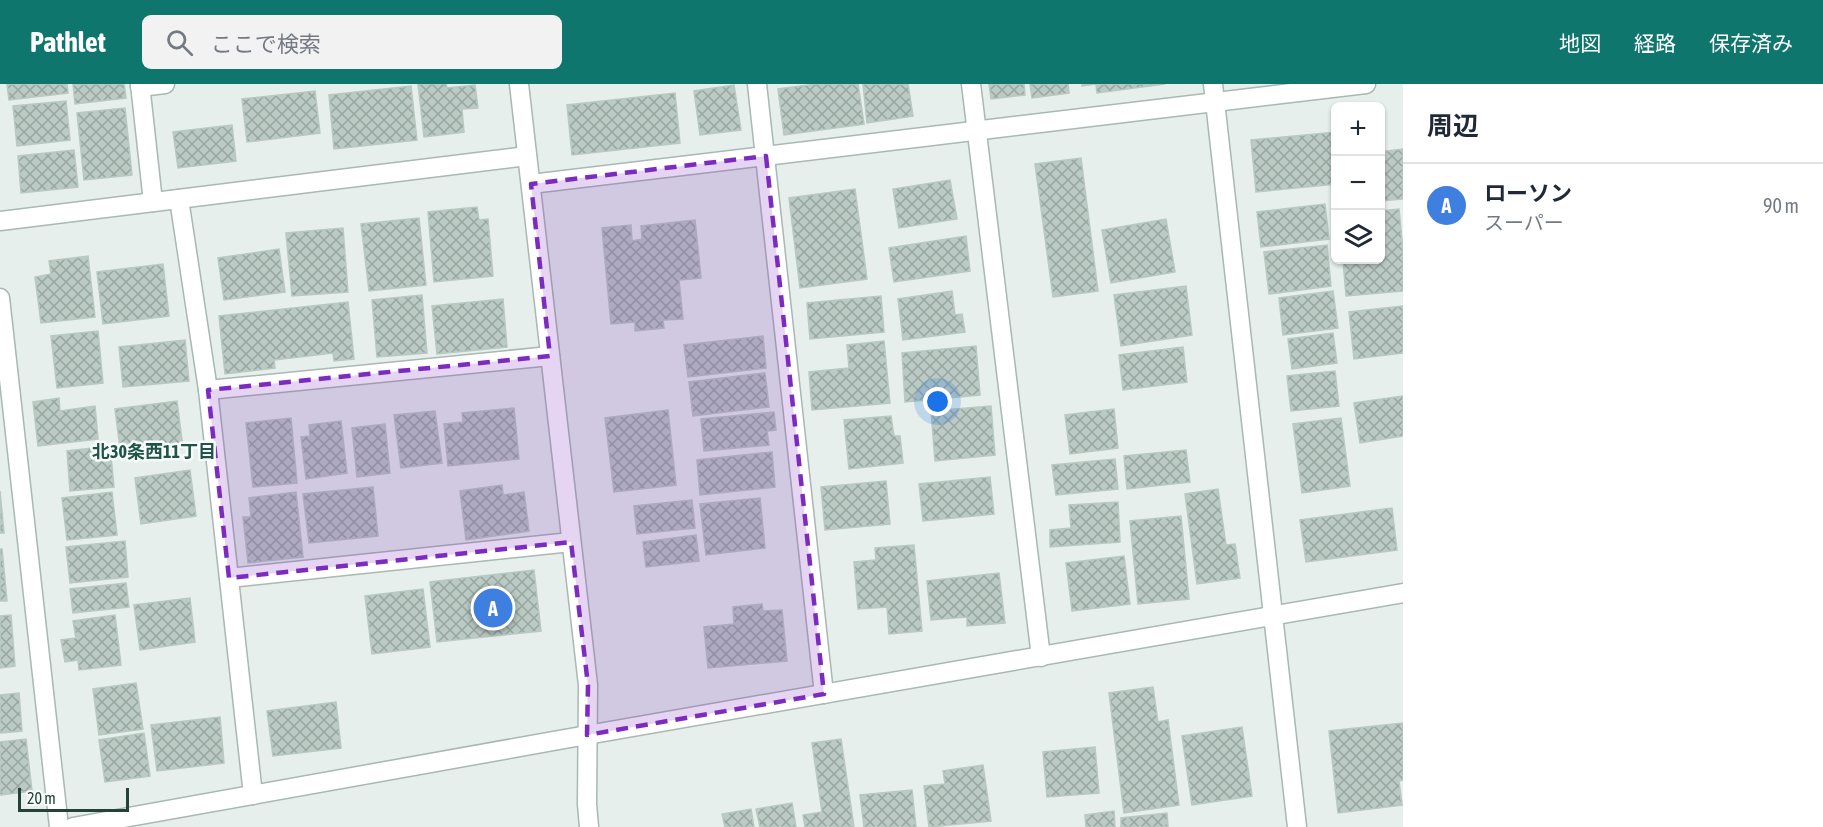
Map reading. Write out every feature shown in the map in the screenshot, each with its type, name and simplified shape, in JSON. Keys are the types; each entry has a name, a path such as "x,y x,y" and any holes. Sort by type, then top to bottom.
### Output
{"street":[{"path":"153,202 140,86 165,84"},
{"path":"519,84 588,685 586,804 589,827"},
{"path":"757,84 824,694"},
{"path":"971,84 1041,657"},
{"path":"531,184 976,131 1214,93 1366,84"},
{"path":"1214,93 1297,827"},
{"path":"0,221 527,156"},
{"path":"179,198 208,390 253,795"},
{"path":"0,298 59,827"},
{"path":"208,390 550,356"},
{"path":"229,578 571,542"},
{"path":"74,827 586,735 1403,593"}],"highlighted area":[{"path":"766,156 824,694 587,735 588,685 571,542 229,578 208,390 550,356 531,184"}],"building":[{"path":"7,84 67,84 68,93 9,100"},
{"path":"73,84 124,84 126,98 75,104"},
{"path":"418,84 446,84 447,88 475,85 478,108 462,109 464,132 424,137"},
{"path":"816,84 858,84 864,124 784,135 778,89"},
{"path":"863,84 908,84 913,116 867,123"},
{"path":"989,84 1024,84 1025,95 991,99"},
{"path":"1030,84 1068,84 1069,93 1032,98"},
{"path":"1096,84 1165,84 1097,93"},
{"path":"734,85 741,130 700,135 694,91"},
{"path":"411,86 417,140 334,149 329,95"},
{"path":"315,91 320,133 247,142 242,99"},
{"path":"675,93 680,143 572,155 567,105"},
{"path":"66,101 70,140 17,146 13,106"},
{"path":"125,108 132,175 84,180 77,113"},
{"path":"232,125 236,161 178,168 173,132"},
{"path":"1331,132 1331,184 1256,192 1251,140"},
{"path":"1403,149 1403,199 1385,201 1385,151"},
{"path":"74,150 78,187 21,193 18,156"},
{"path":"1081,158 1098,291 1053,297 1035,164"},
{"path":"950,180 957,219 899,228 893,189"},
{"path":"855,189 867,279 800,288 789,198"},
{"path":"1325,204 1329,239 1261,247 1257,212"},
{"path":"477,207 479,220 488,219 493,276 434,282 428,212"},
{"path":"1399,209 1403,251 1403,291 1346,296 1343,264 1385,264 1385,210"},
{"path":"419,218 426,285 369,291 361,224"},
{"path":"1166,219 1175,272 1111,283 1102,230"},
{"path":"695,220 701,278 679,280 683,319 663,320 664,328 635,331 635,322 611,324 602,228 631,225 632,241 642,239 641,226"},
{"path":"343,228 348,292 292,296 286,233"},
{"path":"966,236 970,271 894,282 889,248"},
{"path":"1327,245 1331,286 1269,294 1264,252"},
{"path":"279,249 285,292 224,300 218,258"},
{"path":"88,256 95,317 41,323 35,277 51,274 49,261"},
{"path":"163,264 169,316 103,324 97,272"},
{"path":"1186,286 1192,335 1121,346 1114,295"},
{"path":"952,291 955,315 962,314 965,332 903,340 898,299"},
{"path":"1333,291 1338,328 1283,335 1279,298"},
{"path":"422,295 427,353 377,357 372,300"},
{"path":"881,296 884,332 810,339 807,303"},
{"path":"503,299 507,347 437,354 432,306"},
{"path":"348,302 354,359 334,361 333,353 274,360 275,368 225,374 219,316"},
{"path":"1403,306 1403,353 1354,359 1349,312"},
{"path":"98,331 103,383 57,388 51,336"},
{"path":"1333,333 1337,363 1292,369 1288,339"},
{"path":"763,336 766,368 688,377 684,345"},
{"path":"185,340 189,381 123,387 119,347"},
{"path":"884,341 890,403 812,410 809,372 849,368 847,345"},
{"path":"976,346 980,395 905,402 902,353"},
{"path":"1183,347 1187,382 1123,390 1119,355"},
{"path":"1335,371 1339,406 1291,411 1287,376"},
{"path":"765,373 769,407 693,416 689,382"},
{"path":"1403,396 1403,436 1360,443 1354,403"},
{"path":"59,398 60,411 95,406 98,439 38,446 33,402"},
{"path":"177,401 183,448 121,456 115,409"},
{"path":"991,406 995,455 935,461 931,411"},
{"path":"514,408 519,459 448,466 444,424 463,422 462,413"},
{"path":"1114,409 1118,448 1070,454 1065,415"},
{"path":"668,410 676,485 614,492 605,418"},
{"path":"435,411 442,463 401,468 394,415"},
{"path":"774,412 776,430 767,431 769,445 704,451 701,419"},
{"path":"891,416 894,436 900,436 903,463 849,469 844,420"},
{"path":"291,418 297,483 253,487 246,423"},
{"path":"1341,418 1350,486 1302,493 1293,424"},
{"path":"341,421 347,473 306,479 301,437 310,436 309,425"},
{"path":"385,424 390,473 357,477 352,428"},
{"path":"110,446 114,487 70,491 67,451"},
{"path":"1186,450 1190,482 1127,489 1124,456"},
{"path":"772,452 775,487 700,495 697,460"},
{"path":"1115,459 1118,489 1056,495 1052,465"},
{"path":"190,470 196,516 141,524 135,478"},
{"path":"990,477 994,514 923,521 919,484"},
{"path":"886,481 890,524 825,530 821,487"},
{"path":"502,485 503,495 524,492 529,531 466,540 460,491"},
{"path":"373,487 378,536 309,543 303,494"},
{"path":"1218,489 1226,545 1235,544 1240,578 1197,584 1185,494"},
{"path":"0,491 4,533 0,533"},
{"path":"112,492 117,535 67,540 62,498"},
{"path":"296,492 303,557 248,563 243,517 251,517 249,498"},
{"path":"760,498 765,548 706,555 700,504"},
{"path":"692,500 695,528 637,534 634,506"},
{"path":"1118,502 1120,542 1050,547 1050,530 1071,528 1069,505"},
{"path":"1392,508 1397,550 1306,562 1300,520"},
{"path":"1181,516 1189,599 1138,604 1130,521"},
{"path":"696,535 699,561 646,567 643,542"},
{"path":"125,541 128,577 70,583 66,547"},
{"path":"914,545 922,631 889,634 887,607 858,609 854,562 876,560 875,548"},
{"path":"0,549 2,549 7,601 0,601"},
{"path":"1124,556 1130,604 1072,611 1066,563"},
{"path":"534,570 541,631 437,642 430,582"},
{"path":"999,573 1005,623 967,626 967,617 931,620 927,581"},
{"path":"126,583 129,607 73,613 70,589"},
{"path":"423,589 430,647 372,654 365,596"},
{"path":"190,598 195,642 140,650 134,605"},
{"path":"762,604 763,611 782,610 787,661 708,668 704,627 734,624 733,607"},
{"path":"11,615 15,666 0,668 0,616"},
{"path":"115,615 121,665 79,670 78,660 65,662 61,640 76,638 73,621"},
{"path":"136,683 143,729 99,735 93,689"},
{"path":"1153,687 1158,722 1168,720 1179,805 1124,813 1109,693"},
{"path":"19,693 22,731 0,733 0,695"},
{"path":"336,702 341,748 273,756 267,711"},
{"path":"220,717 224,763 157,771 151,725"},
{"path":"1403,723 1403,780 1399,781 1402,805 1338,813 1329,731"},
{"path":"1242,727 1252,796 1192,805 1182,736"},
{"path":"144,733 150,776 105,782 99,740"},
{"path":"26,739 32,791 0,795 0,742"},
{"path":"841,739 854,827 805,827 803,815 822,812 812,743"},
{"path":"1095,747 1099,793 1047,797 1043,752"},
{"path":"983,765 991,821 929,827 924,786 945,784 943,771"},
{"path":"912,790 916,827 864,827 860,795"},
{"path":"792,803 796,827 760,827 756,809"},
{"path":"751,809 754,827 725,827 722,814"},
{"path":"1114,811 1115,827 1086,827 1085,815"},
{"path":"1167,813 1168,827 1121,827 1121,818"}],"place":[{"name":"ローソン","path":"493,608"}],"district":[{"name":"北30条西11丁目","path":"154,452"}]}
